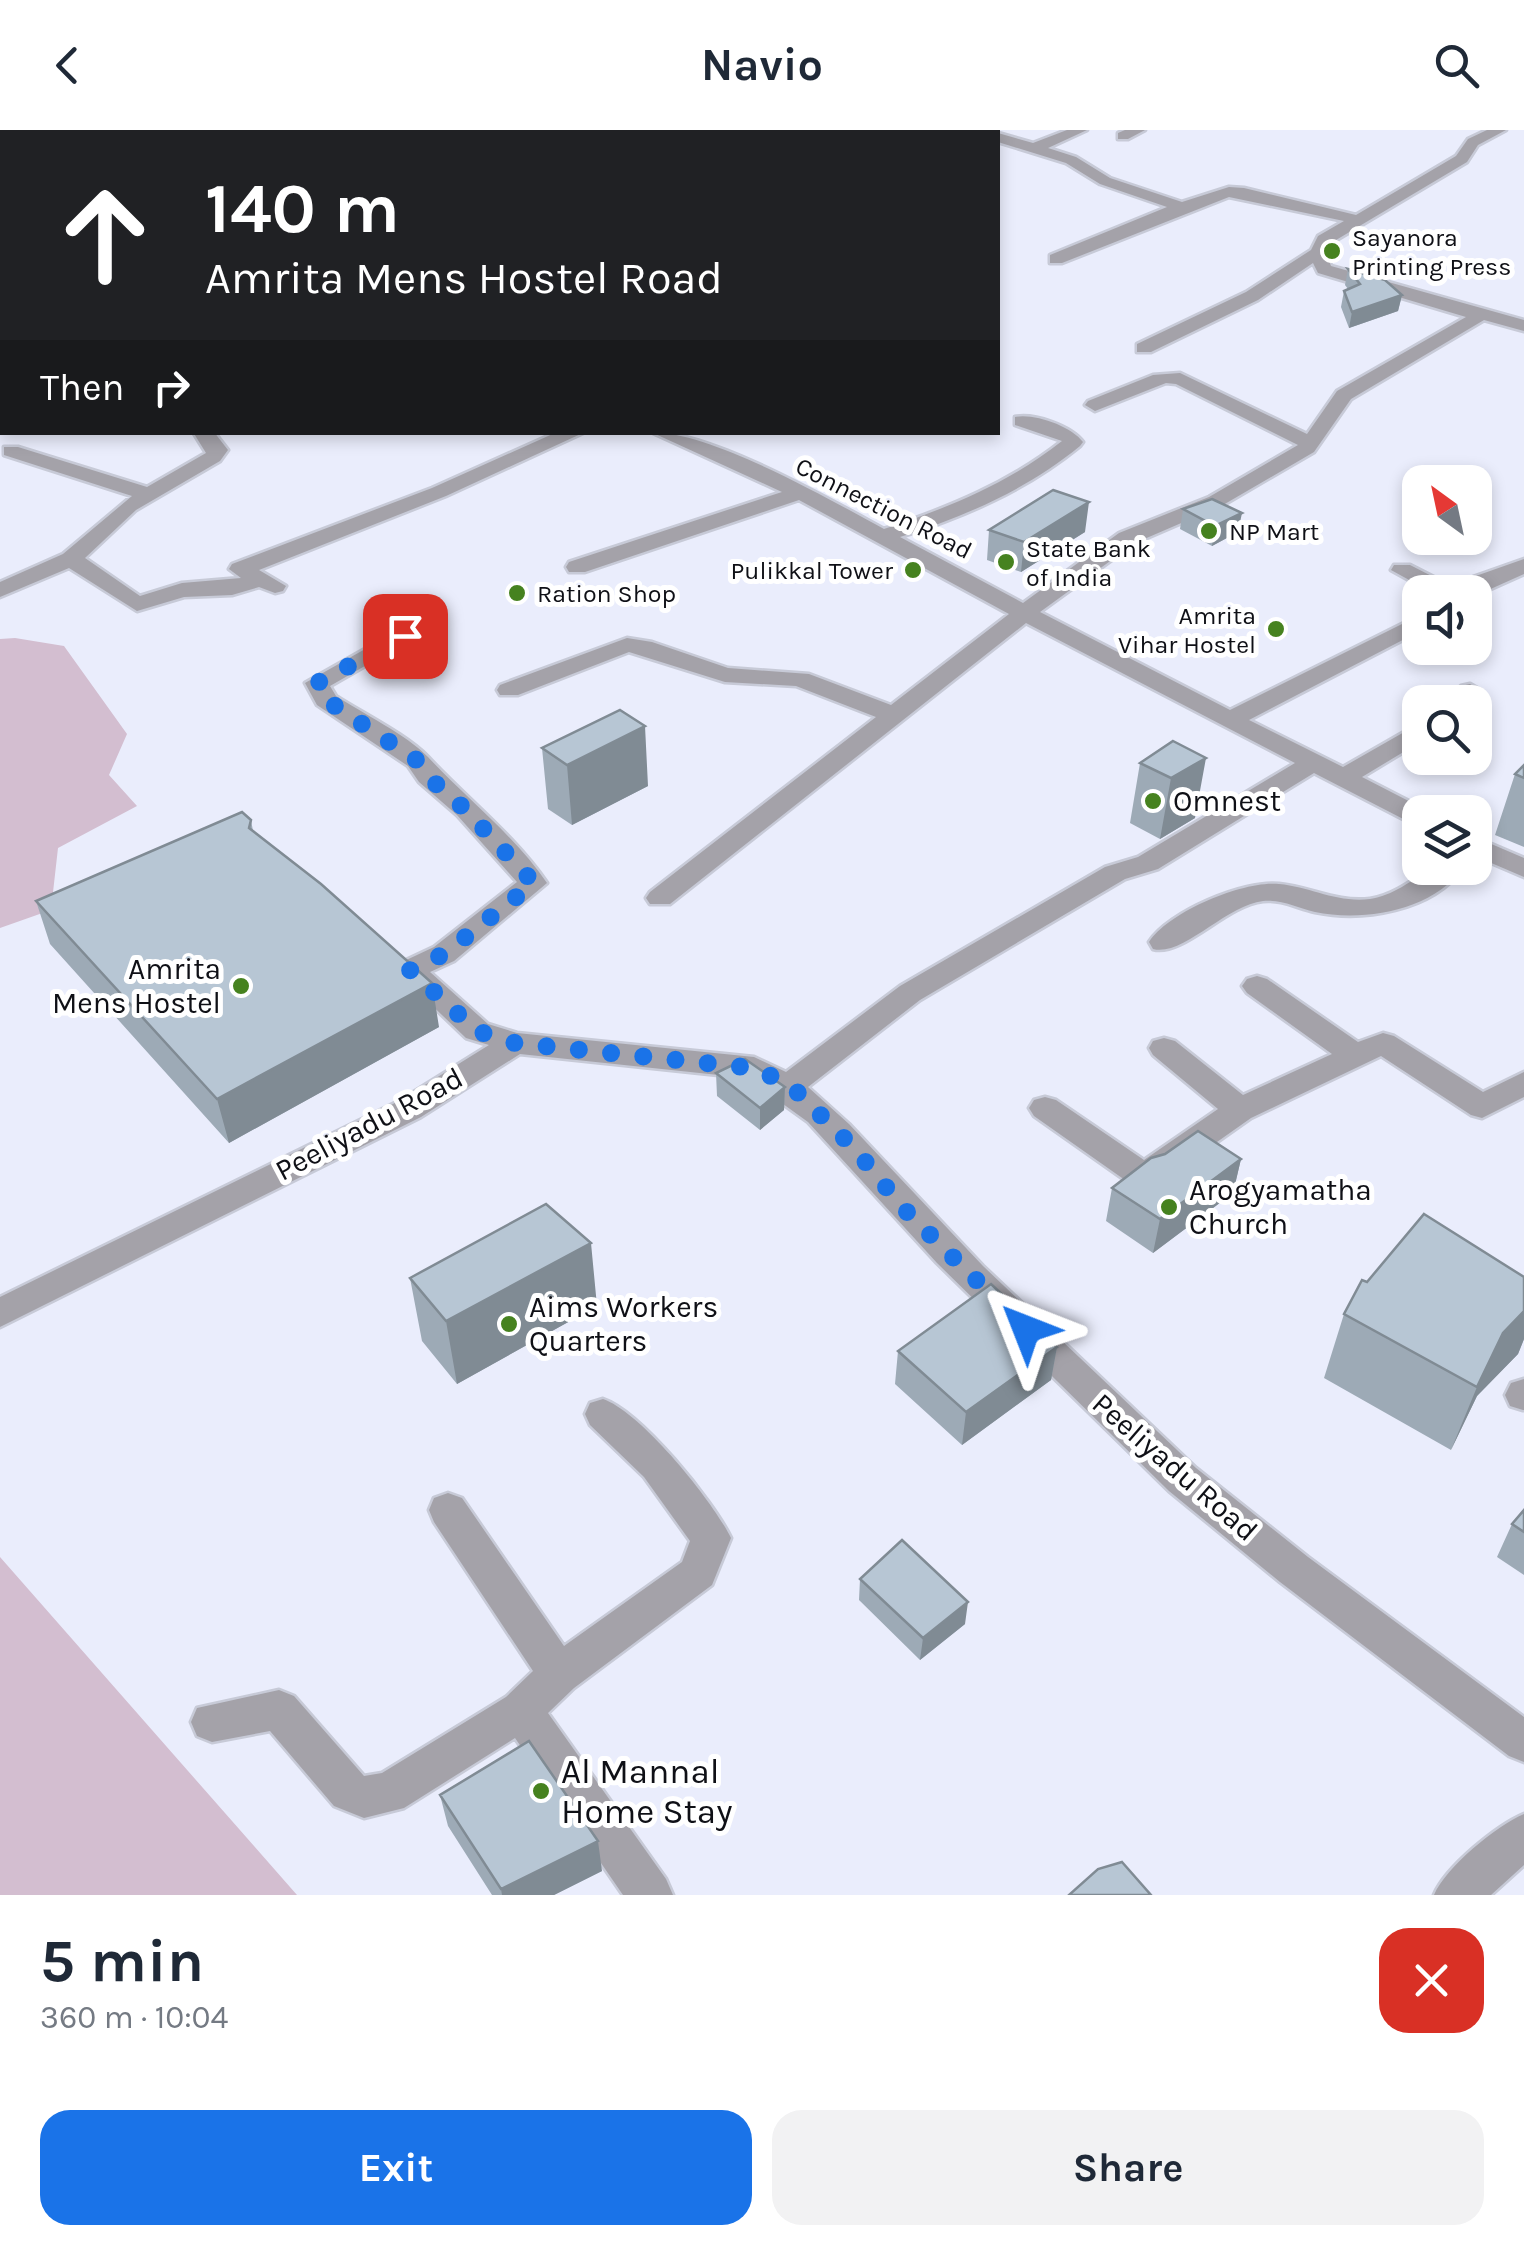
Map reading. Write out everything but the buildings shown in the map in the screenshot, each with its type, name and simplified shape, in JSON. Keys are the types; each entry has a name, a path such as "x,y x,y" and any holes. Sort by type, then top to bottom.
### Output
{"street":[{"path":"1034,148 1080,130"},
{"path":"1458,130 1501,133"},
{"path":"1144,348 1252,296 1318,253 1324,240 1462,159 1473,142 1501,133"},
{"path":"1000,138 1071,160 1105,181 1177,205 1229,192 1358,220"},
{"path":"1056,258 1247,175"},
{"path":"1318,253 1324,269 1524,326"},
{"path":"660,898 1024,612 1127,538 1216,500 1310,443 1344,395 1476,319 1470,311"},
{"path":"1095,406 1170,377 1186,378 1263,423 1310,443"},
{"path":"882,536 958,512 1047,462 1073,442 1068,436 1022,421"},
{"path":"0,590 71,558 129,506 213,457 218,450 206,435"},
{"path":"71,558 138,604 182,590 268,582 240,568 439,492 568,435"},
{"name":"Connection Road","path":"669,435 801,494 1402,808"},
{"path":"11,451 148,494"},
{"path":"577,567 801,494"},
{"path":"1492,578 1524,566"},
{"path":"1402,570 1412,575"},
{"path":"1230,720 1402,631"},
{"path":"405,636 317,683 326,700 418,761 428,777 466,810 534,883 444,954 410,970"},
{"path":"510,690 628,645 725,675 800,679 894,716"},
{"path":"1344,778 1402,742"},
{"path":"790,1085 910,993 1115,873 1148,863 1313,762"},
{"path":"1492,854 1524,869"},
{"path":"1163,942 1233,898 1276,892 1312,903 1366,911 1406,898 1425,885"},
{"path":"386,950 477,1031 515,1043"},
{"path":"1257,986 1358,1057"},
{"name":"Peeliyadu Road","path":"0,1313 93,1263 410,1108 515,1043 754,1068 790,1085 854,1148 904,1209 1080,1384 1215,1506 1524,1742"},
{"path":"1045,1108 1144,1176 1240,1110 1384,1043 1482,1107 1524,1083"},
{"path":"1164,1048 1240,1110"},
{"path":"212,1722 279,1710 350,1791 364,1796 388,1793 521,1711 559,1674 698,1573 712,1538 656,1466 603,1414"},
{"path":"448,1510 559,1674"},
{"path":"521,1711 650,1895"},
{"path":"1457,1895 1524,1836"}],"shaded area":[{"path":"0,639 64,646 127,734 109,775 137,806 58,848 51,910 0,928"},
{"path":"0,1557 297,1895 0,1895"}],"place":[{"name":"Sayanora Printing Press","path":"1332,251"},
{"name":"NP Mart","path":"1209,531"},
{"name":"State Bank of India","path":"1006,562"},
{"name":"Pulikkal Tower","path":"913,570"},
{"name":"Ration Shop","path":"517,593"},
{"name":"Amrita Vihar Hostel","path":"1276,629"},
{"name":"Omnest","path":"1153,801"},
{"name":"Amrita Mens Hostel","path":"241,986"},
{"name":"Arogyamatha Church","path":"1169,1207"},
{"name":"Aims Workers Quarters","path":"509,1324"},
{"name":"Al Mannal Home Stay","path":"541,1791"}],"route":[{"path":"405,636 317,683 326,700 418,761 428,777 466,810 534,883 444,954 410,970 477,1031 515,1043 754,1068 790,1085 854,1148 904,1209 1026,1329"}]}
